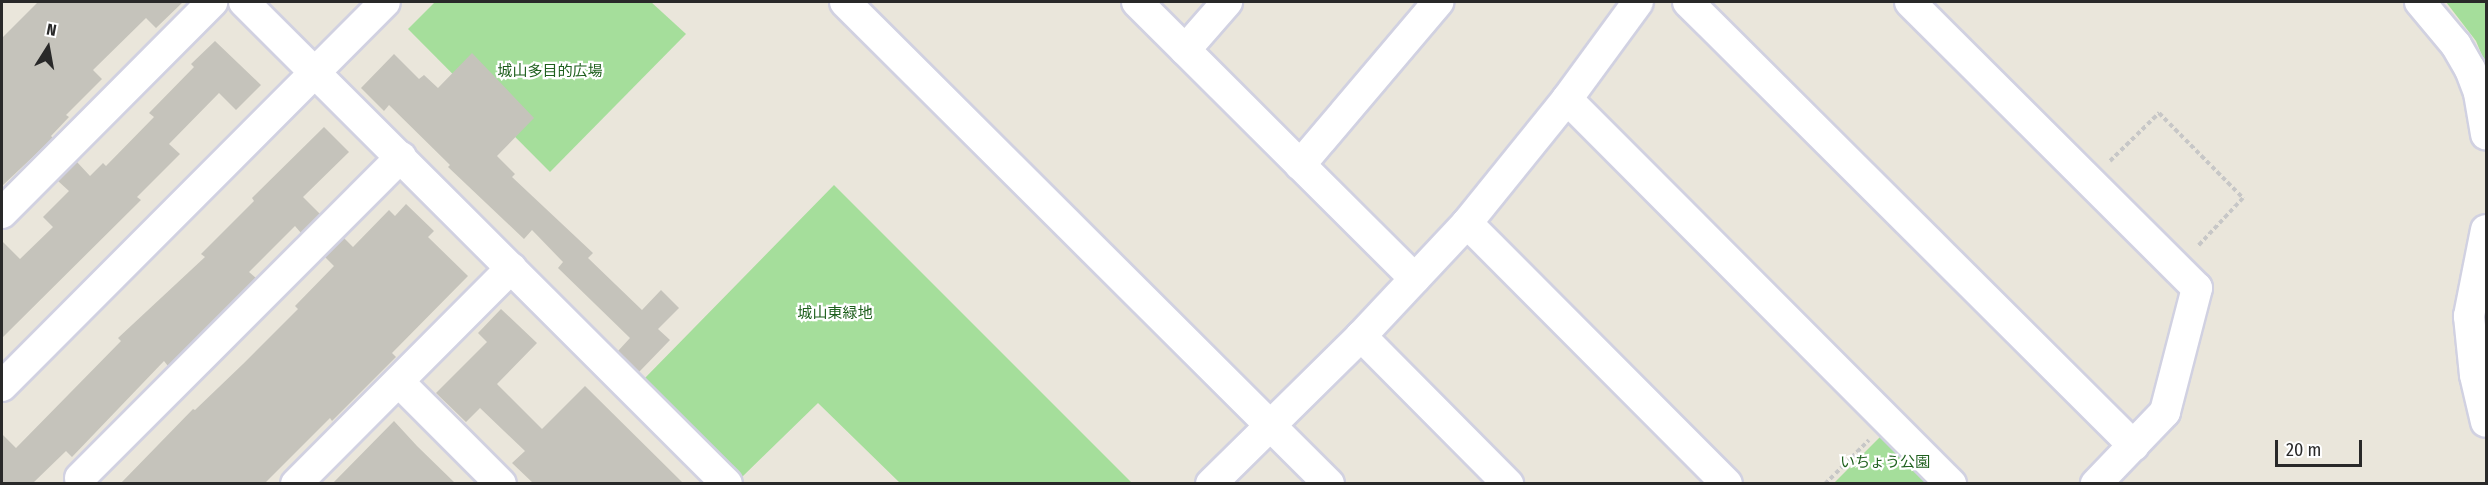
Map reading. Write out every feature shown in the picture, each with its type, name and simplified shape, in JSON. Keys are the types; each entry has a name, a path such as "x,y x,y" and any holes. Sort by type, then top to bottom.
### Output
{"street":[{"path":"2,213 212,2"},
{"path":"244,2 727,483"},
{"path":"2,386 385,2"},
{"path":"845,2 1329,483"},
{"path":"1137,2 1415,279"},
{"path":"1185,50 1227,2"},
{"path":"1300,165 1438,2"},
{"path":"1211,483 1361,336 1467,223 1567,99 1638,2"},
{"path":"1688,2 2134,446"},
{"path":"1910,2 2197,288 2165,412 2106,480"},
{"path":"2420,2 2456,45 2470,69 2479,93 2487,134"},
{"path":"1567,99 1951,483"},
{"path":"80,478 401,157"},
{"path":"1467,223 1727,483"},
{"path":"2487,230 2469,316 2475,375 2487,422"},
{"path":"296,483 511,268"},
{"path":"1361,336 1508,483"},
{"path":"399,382 501,483"}],"path":[{"path":"2090,181 2159,113 2184,138 2243,198 2176,268"},
{"path":"1826,483 1888,421"}],"green space":[{"name":"城山多目的広場","path":"435,2 651,2 686,34 550,172 408,29"},
{"path":"2446,2 2486,2 2486,65 2476,41"},
{"name":"城山東緑地","path":"834,185 1132,483 900,483 818,403 742,477 644,379"},
{"name":"いちょう公園","path":"1883,434 1933,484 1833,484"}],"building":[{"path":"38,2 183,2 156,28 146,18 93,70 102,79 66,115 69,117 51,136 53,138 2,186 2,38"},
{"path":"215,41 261,85 236,110 219,93 169,144 180,154 137,197 141,200 2,338 2,241 20,259 53,227 43,217 69,191 58,181 77,162 90,176 103,163 106,166 154,117 149,113 194,67 191,64"},
{"path":"472,53 534,118 497,156 515,174 512,177 593,253 588,258 642,310 661,290 679,308 658,329 670,340 639,372 618,351 630,338 558,268 563,262 532,230 524,239 448,167 450,165 389,105 384,111 361,88 394,54 419,79 424,75 438,88"},
{"path":"324,127 349,152 303,197 320,214 301,233 295,226 249,272 256,278 168,366 164,361 72,457 66,451 33,483 2,483 2,434 16,448 121,341 118,338 205,257 201,254 254,201 252,198"},
{"path":"406,204 434,231 428,237 468,276 392,353 396,357 332,421 330,418 265,483 121,483 193,409 195,410 298,309 295,306 334,266 325,257 344,238 353,247 389,210 395,216"},
{"path":"501,309 537,343 497,384 542,429 585,386 683,483 533,483 512,463 525,451 480,408 466,422 436,393 487,342 478,333"},
{"path":"394,421 455,483 333,483"}]}
